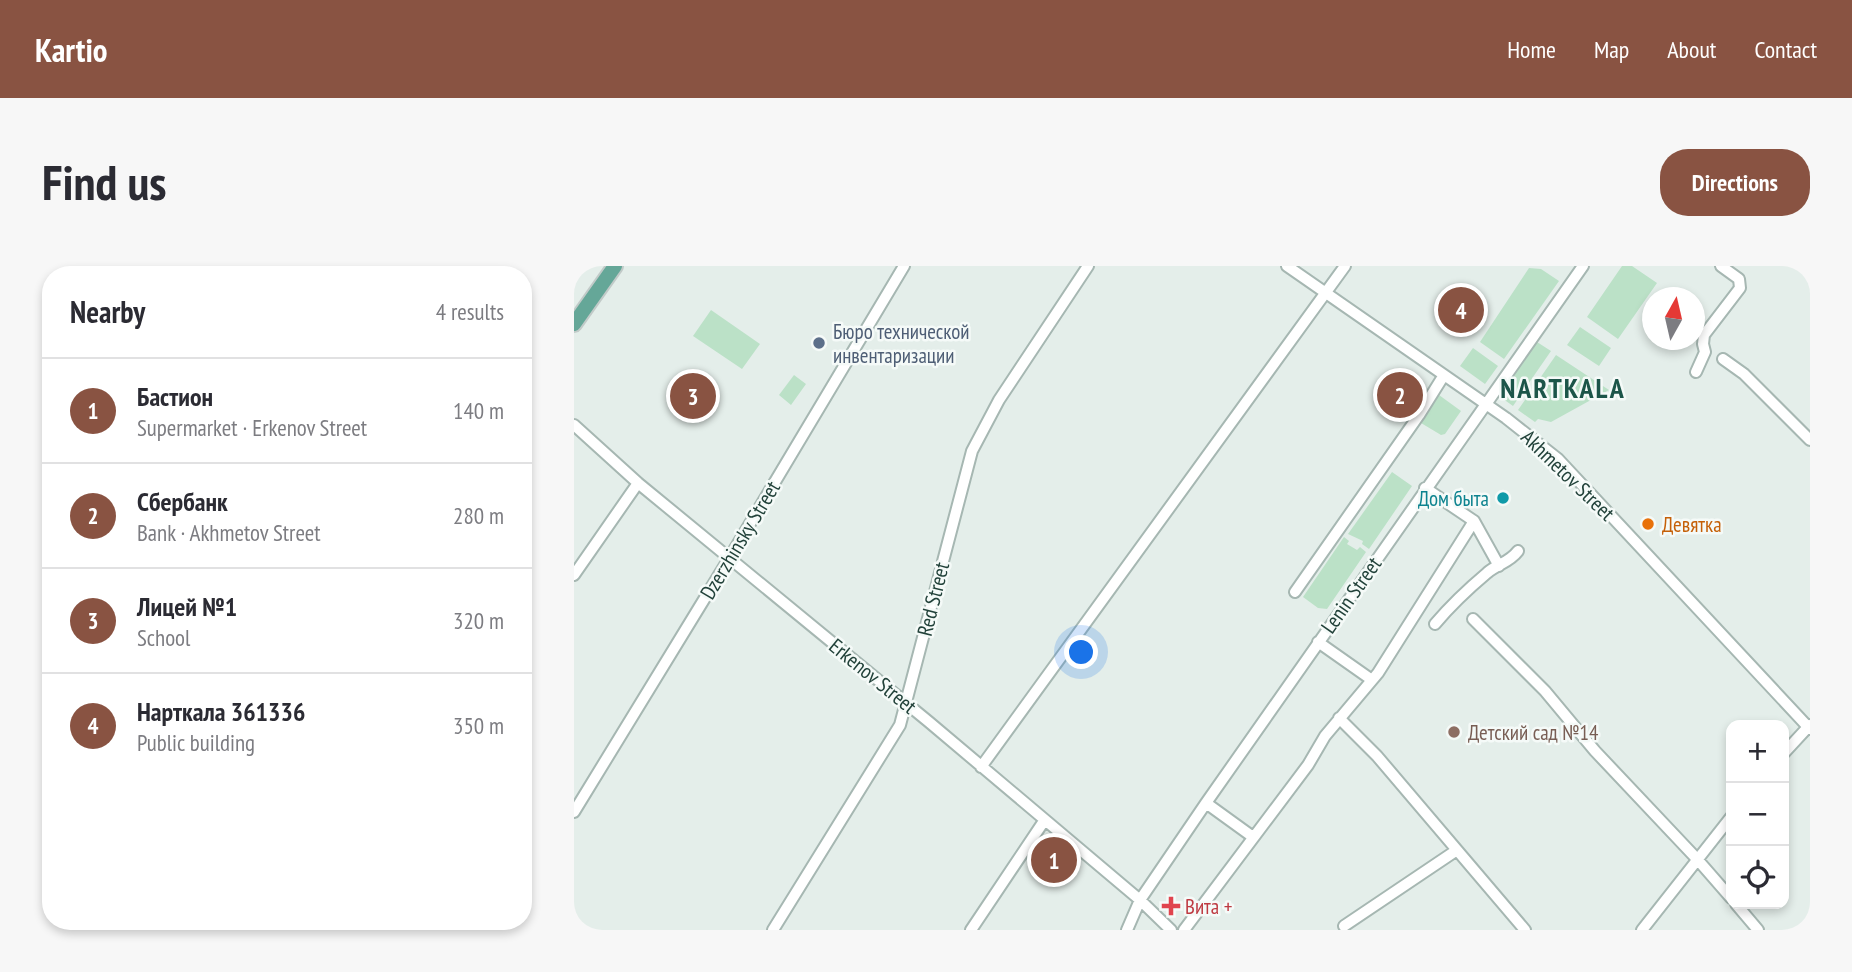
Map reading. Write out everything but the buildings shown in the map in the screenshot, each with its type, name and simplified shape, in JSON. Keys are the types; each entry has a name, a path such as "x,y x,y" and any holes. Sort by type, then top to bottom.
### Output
{"main road":[{"path":"574,324 615,266"}],"street":[{"name":"Dzerzhinsky Street","path":"574,812 730,558 904,266"},
{"name":"Red Street","path":"773,930 900,725 972,451 999,400 1088,266"},
{"name":"Akhmetov Street","path":"1287,266 1515,424 1567,468 1809,727"},
{"path":"981,767 1345,266"},
{"name":"Lenin Street","path":"1126,930 1140,900 1206,803 1583,266"},
{"path":"1696,372 1705,352 1704,335 1740,288 1739,279 1721,266"},
{"path":"1723,359 1744,374 1810,440"},
{"path":"1295,592 1444,375"},
{"name":"Erkenov Street","path":"574,425 638,483 1140,900 1171,930"},
{"path":"574,575 638,483"},
{"path":"1425,488 1474,521 1499,566"},
{"path":"1184,930 1308,765 1339,718 1373,680 1474,521"},
{"path":"1435,624 1459,595 1489,571 1512,560 1518,551"},
{"path":"1473,619 1545,691 1595,751 1726,892"},
{"path":"1318,642 1373,680"},
{"path":"1339,718 1377,756 1525,930"},
{"path":"1789,748 1809,727"},
{"path":"1206,803 1253,837"},
{"path":"971,930 1044,821"},
{"path":"1642,930 1726,823"},
{"path":"1344,926 1457,850"},
{"path":"1740,909 1758,930"}],"green space":[{"path":"1622,266 1632,266 1657,283 1654,287 1642,287 1642,305 1618,339 1587,317"},
{"path":"1529,268 1541,269 1559,281 1504,359 1480,342"},
{"path":"711,310 760,344 742,369 693,336"},
{"path":"1580,327 1611,348 1599,366 1567,345"},
{"path":"1537,342 1551,351 1513,406 1499,396"},
{"path":"1473,348 1498,366 1485,384 1460,366"},
{"path":"1556,355 1609,390 1551,422 1538,419 1535,422 1518,410"},
{"path":"794,375 806,384 791,405 779,395"},
{"path":"1439,395 1461,411 1445,434 1441,435 1421,423"},
{"path":"1392,472 1412,486 1369,549 1362,544 1363,541 1348,534"},
{"path":"1344,537 1349,541 1347,544 1357,550 1360,547 1366,552 1327,609 1318,608 1303,597"}],"place":[{"name":"Нарткала 361336","path":"1461,310"},
{"name":"Бюро технической инвентаризации","path":"819,343"},
{"name":"Сбербанк","path":"1400,395"},
{"name":"Лицей №1","path":"693,396"},
{"name":"Дом быта","path":"1503,498"},
{"name":"Девятка","path":"1648,524"},
{"name":"Детский сад №14","path":"1454,732"},
{"name":"Бастион","path":"1054,860"},
{"name":"Вита +","path":"1171,906"}],"district":[{"name":"NARTKALA","path":"1563,387"}]}
